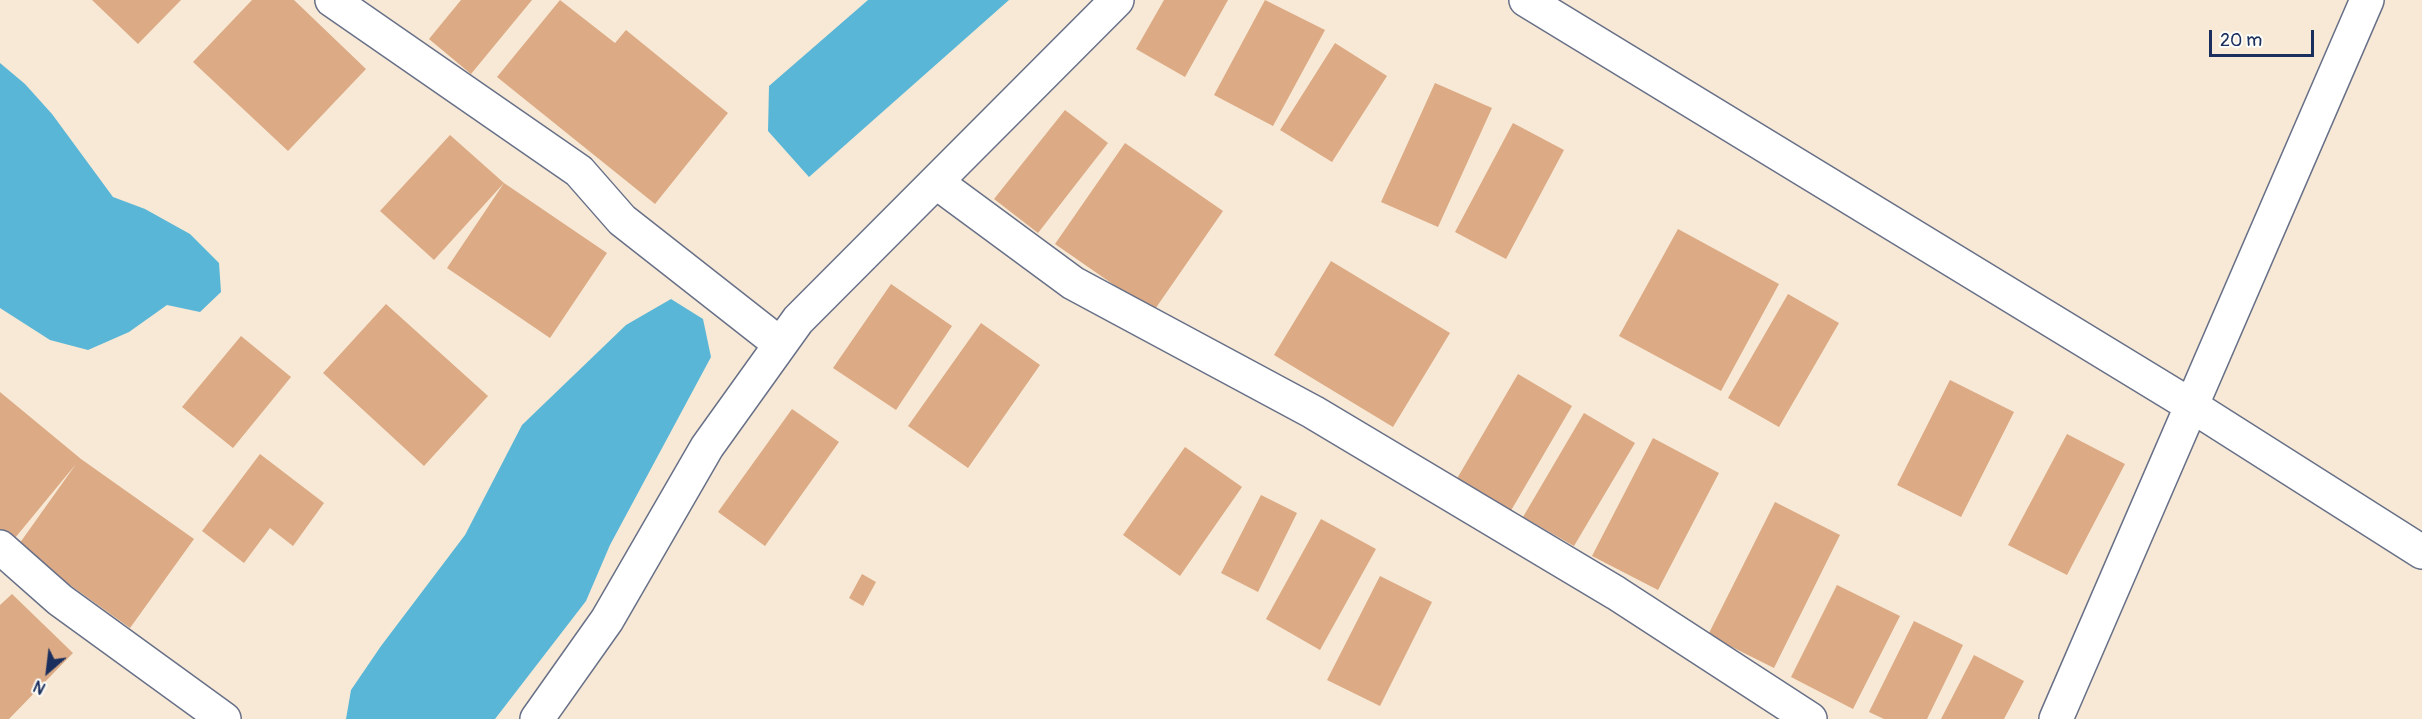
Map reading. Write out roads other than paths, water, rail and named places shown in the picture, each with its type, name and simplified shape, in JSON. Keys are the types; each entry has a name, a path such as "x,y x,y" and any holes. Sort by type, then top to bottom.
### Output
{"street":[{"path":"332,0 579,171 622,220 780,344"},
{"path":"537,719 607,620 707,447 798,320 1117,0"},
{"path":"1527,0 2192,406 2422,552"},
{"path":"2056,719 2367,0"},
{"path":"936,182 1073,283 1313,412 1616,593 1809,719"},
{"path":"0,547 60,600 224,719"}],"water":[{"path":"868,0 1009,0 809,177 768,131 769,86"},
{"path":"0,63 25,84 52,114 113,197 145,209 190,234 219,263 221,292 200,312 167,305 129,332 88,350 50,340 0,308"},
{"path":"671,299 703,319 711,357 610,545 586,601 495,719 346,719 351,690 381,646 465,535 522,425 626,325"}]}
